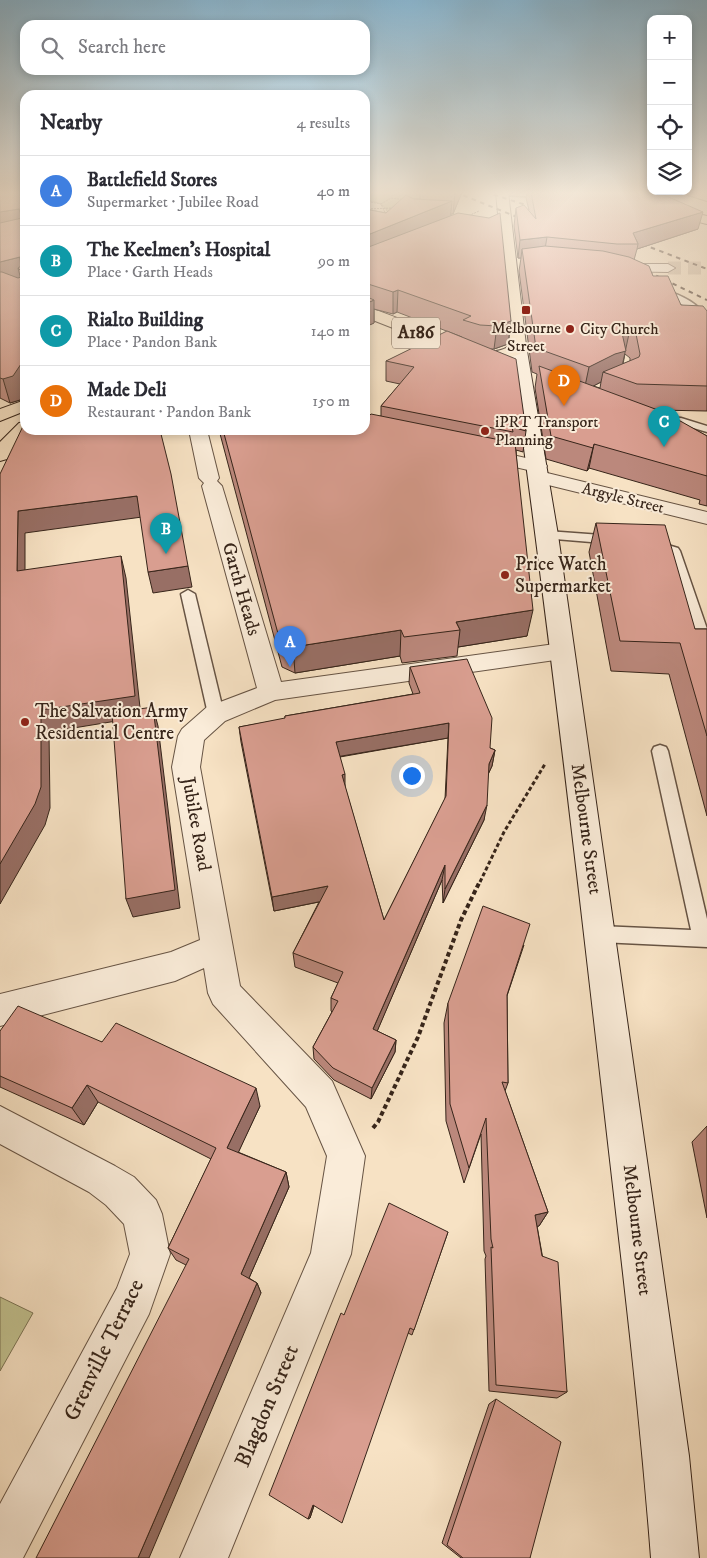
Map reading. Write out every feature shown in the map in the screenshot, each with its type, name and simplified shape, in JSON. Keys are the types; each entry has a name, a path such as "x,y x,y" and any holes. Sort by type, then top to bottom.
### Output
{"main road":[{"name":"Melbourne Street","path":"515,265 518,345"},
{"name":"A186","path":"370,314 466,353 483,357 514,351 518,345"},
{"path":"0,416 20,407"},
{"path":"0,455 20,432"}],"street":[{"path":"602,269 668,268"},
{"name":"Melbourne Street","path":"518,345 534,380 538,471 600,934 666,1456 676,1558"},
{"path":"466,353 534,380"},
{"path":"640,420 682,440"},
{"name":"Garth Heads","path":"199,435 210,482 271,692"},
{"name":"Argyle Street","path":"460,450 707,518"},
{"name":"Jubilee Road","path":"346,1156 319,1094 225,993 186,767 191,736 216,714 271,692 562,651"},
{"path":"0,1010 175,966 218,946"},
{"name":"Grenville Terrace","path":"0,1124 120,1191 142,1214 150,1254 134,1299 0,1552"},
{"name":"Blagdon Street","path":"204,1558 331,1254 346,1156"}],"lane":[{"path":"602,269 628,276"},
{"path":"654,288 696,308 707,324"},
{"path":"640,420 681,420 707,429"},
{"path":"548,536 647,542 674,551 707,650"},
{"path":"188,594 216,714"},
{"path":"600,934 704,939 660,751"}],"path":[{"path":"346,1156 378,1122 418,1037 461,920 504,832 572,721"}],"green space":[{"path":"0,1297 33,1313 0,1371"}],"building":[{"path":"370,265 505,265 511,321 497,326 480,325 463,320 471,316 398,290 393,292 370,285"},
{"path":"524,265 646,265 649,266 653,276 668,276 681,305 703,306 707,311 707,386 637,384 603,372 639,357 636,334 630,329 622,333 626,351 615,354 589,367 536,348"},
{"path":"0,272 20,277 20,366 13,376 3,379 0,378"},
{"path":"447,331 516,359 526,431 512,427 513,432 381,406 414,367 386,361"},
{"path":"539,366 666,413 707,436 707,476 594,444 593,448 551,436"},
{"path":"370,415 515,443 533,610 456,622 460,630 404,637 401,630 293,647 280,641 224,435 370,435"},
{"path":"20,432 20,435 161,435 171,474 188,566 148,572 137,496 18,511 17,571 121,556 135,696 41,710 41,787 35,804 0,864 0,474"},
{"path":"596,523 665,525 695,629 707,629 707,736 680,643 620,641"},
{"path":"467,659 492,718 490,748 495,750 489,764 487,805 445,889 445,865 373,1029 396,1040 372,1088 333,1068 313,1047 338,1001 331,998 343,972 293,953 328,886 272,897 239,727 285,718 285,716 420,693 410,667","holes":["449,723 446,796 384,920 342,775 345,774 336,742"]},
{"path":"153,707 175,890 126,899 112,713"},
{"path":"483,906 530,924 507,995 508,1083 502,1082 548,1212 535,1215 542,1256 558,1262 567,1392 496,1385 491,1247 493,1248 491,1239 486,1118 469,1168 450,1104 448,1003"},
{"path":"18,1006 102,1042 116,1023 256,1088 227,1148 286,1172 241,1274 257,1283 138,1558 36,1558 189,1259 168,1248 216,1148 87,1085 72,1108 0,1076 0,1031"},
{"path":"389,1203 448,1232 414,1330 410,1328 342,1523 313,1505 308,1519 269,1495 341,1313 344,1315"},
{"path":"496,1399 561,1442 530,1558 463,1558 447,1545"}],"tunnel":[{"path":"668,268 707,268"}],"railway":[{"path":"696,265 707,269"},
{"path":"640,268 707,300"}],"place":[{"name":"Melbourne Street","path":"526,310"},
{"name":"City Church","path":"570,329"},
{"name":"Made Deli","path":"564,406"},
{"name":"iPRT Transport Planning","path":"485,431"},
{"name":"Rialto Building","path":"664,447"},
{"name":"The Keelmen's Hospital","path":"166,554"},
{"name":"Price Watch Supermarket","path":"505,575"},
{"name":"Battlefield Stores","path":"290,667"},
{"name":"The Salvation Army Residential Centre","path":"25,722"}]}
